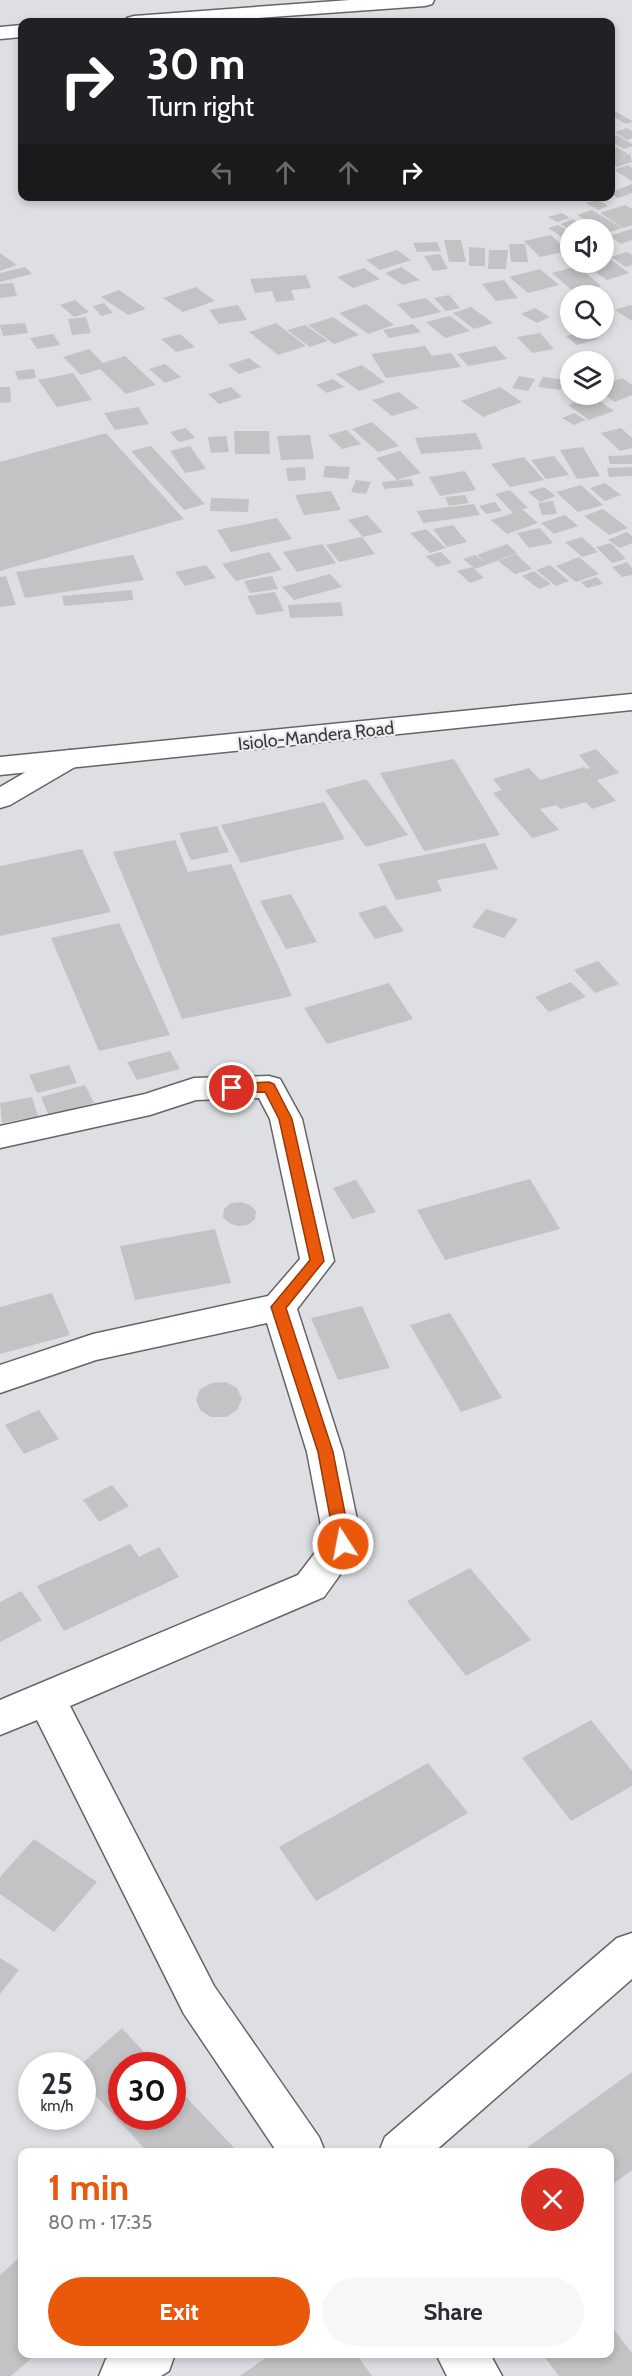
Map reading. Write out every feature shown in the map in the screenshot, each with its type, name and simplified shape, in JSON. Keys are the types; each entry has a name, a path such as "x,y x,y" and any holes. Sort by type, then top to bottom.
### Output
{"main road":[{"path":"187,18 425,0"},
{"path":"0,33 18,31"},
{"name":"Isiolo-Mandera Road","path":"0,766 632,702"},
{"path":"0,799 70,758"},
{"path":"0,1137 150,1104 195,1089 269,1087 286,1119 317,1261 279,1307 93,1347 0,1379"},
{"path":"0,1718 311,1586 343,1544 326,1452 279,1307"},
{"path":"46,1698 200,2000 300,2148"},
{"path":"406,2148 632,1952"},
{"path":"123,2376 147,2358"},
{"path":"462,2358 478,2376"}],"building":[{"path":"615,111 632,121 626,124 615,118"},
{"path":"627,128 632,131 632,138 627,140 615,132"},
{"path":"615,136 632,146 624,149 615,144"},
{"path":"615,146 628,154 616,159 630,154 632,162 615,166"},
{"path":"628,165 632,168 632,181 615,171"},
{"path":"632,184 632,193 618,198 615,196 615,191"},
{"path":"600,201 608,206 598,210 586,203"},
{"path":"625,205 632,209 632,225 623,228 614,222 614,219 609,219 600,213"},
{"path":"592,210 607,219 584,219 577,215"},
{"path":"562,213 570,218 560,219 557,222 548,217"},
{"path":"614,223 622,228 614,231"},
{"path":"560,226 560,236 548,228"},
{"path":"632,229 632,240 621,244 614,239 614,234"},
{"path":"551,235 560,243 560,253 540,257 524,241"},
{"path":"444,240 461,240 466,262 449,262"},
{"path":"437,242 441,251 417,252 413,243"},
{"path":"509,244 525,244 528,262 511,262"},
{"path":"469,247 485,248 485,266 469,266"},
{"path":"397,250 411,260 380,270 366,260"},
{"path":"489,250 508,250 506,269 488,269"},
{"path":"627,252 632,255 632,265 626,267 614,259 614,256"},
{"path":"0,253 17,265 0,271"},
{"path":"440,254 448,269 433,271 424,256"},
{"path":"614,262 629,273 607,280 597,273 614,273"},
{"path":"25,267 32,274 0,282 0,273"},
{"path":"401,267 420,280 403,285 385,273"},
{"path":"364,268 380,279 353,288 337,277"},
{"path":"540,269 559,285 528,293 509,277"},
{"path":"560,271 560,273 586,273 600,285 566,285 552,273"},
{"path":"306,275 311,288 291,290 295,300 276,302 272,291 255,293 250,279"},
{"path":"504,280 518,298 496,301 482,284"},
{"path":"13,283 17,296 0,298 0,284"},
{"path":"196,287 215,301 183,312 163,298"},
{"path":"119,290 146,309 128,315 101,297"},
{"path":"449,295 460,308 446,311 434,298"},
{"path":"426,298 441,312 412,319 397,304"},
{"path":"75,300 89,312 74,317 60,305"},
{"path":"104,303 113,313 101,316 93,306"},
{"path":"366,304 394,325 368,334 339,313"},
{"path":"238,305 247,320 219,324 209,310"},
{"path":"632,306 632,321 615,310"},
{"path":"471,307 493,323 474,329 453,313"},
{"path":"535,308 550,317 537,323 521,314"},
{"path":"450,316 470,331 445,338 426,322"},
{"path":"86,317 91,333 72,335 68,319"},
{"path":"333,317 359,335 334,344 308,325"},
{"path":"25,323 28,333 3,336 0,325"},
{"path":"276,323 306,346 278,355 249,332"},
{"path":"413,324 421,332 389,338 383,330"},
{"path":"305,325 328,341 310,347 287,330"},
{"path":"540,333 554,349 532,353 517,337"},
{"path":"53,334 60,345 37,349 30,338"},
{"path":"180,334 195,347 176,352 161,339"},
{"path":"570,339 598,339 577,345"},
{"path":"425,346 432,356 451,353 461,367 386,378 371,354"},
{"path":"495,346 507,359 468,366 457,354"},
{"path":"89,349 103,363 125,356 156,385 126,394 100,369 81,375 63,357"},
{"path":"249,358 261,367 239,374 228,365"},
{"path":"165,364 181,377 165,383 149,369"},
{"path":"362,365 385,382 359,391 336,374"},
{"path":"34,369 36,378 18,380 15,371"},
{"path":"73,373 92,400 57,407 38,380"},
{"path":"519,376 535,379 528,391 512,388"},
{"path":"543,377 560,379 560,390 538,387"},
{"path":"622,378 632,385 632,395 614,401 614,381"},
{"path":"333,379 344,387 327,393 316,385"},
{"path":"0,387 10,387 11,402 0,403"},
{"path":"231,387 242,397 219,404 208,394"},
{"path":"500,387 522,402 483,417 461,401"},
{"path":"399,392 419,408 392,416 372,400"},
{"path":"568,405 605,405 614,411 589,420"},
{"path":"138,407 149,424 115,430 104,413"},
{"path":"574,413 586,420 574,425 562,418"},
{"path":"372,422 399,446 378,452 352,429"},
{"path":"186,428 195,438 179,442 170,432"},
{"path":"621,428 632,438 632,448 620,451 601,433"},
{"path":"347,430 361,444 342,449 328,435"},
{"path":"234,431 269,431 270,454 235,454"},
{"path":"106,433 184,519 0,571 0,462"},
{"path":"476,433 483,449 421,454 415,438"},
{"path":"310,435 314,459 281,460 277,436"},
{"path":"226,436 229,452 211,453 208,437"},
{"path":"151,446 205,504 184,510 131,451"},
{"path":"190,446 206,469 185,473 170,451"},
{"path":"583,447 600,476 577,479 560,450"},
{"path":"400,451 421,473 397,480 376,458"},
{"path":"632,455 632,464 610,464 608,456"},
{"path":"554,456 569,475 546,479 531,460"},
{"path":"524,457 544,480 510,487 491,464"},
{"path":"325,466 350,467 348,479 323,477"},
{"path":"305,467 306,480 288,481 286,468"},
{"path":"632,467 632,476 609,477 607,468"},
{"path":"465,471 476,490 440,496 429,477"},
{"path":"411,479 414,486 384,489 382,482"},
{"path":"356,480 371,482 366,494 351,492"},
{"path":"605,483 621,495 605,501 590,488"},
{"path":"581,485 603,505 578,512 556,492"},
{"path":"544,487 556,496 540,502 528,492"},
{"path":"510,490 528,508 522,509 538,523 507,534 491,520 513,513 495,494"},
{"path":"331,491 341,510 304,515 295,495"},
{"path":"465,495 469,503 449,506 445,497"},
{"path":"211,498 249,499 248,512 210,511"},
{"path":"553,501 557,514 542,515 538,503"},
{"path":"495,502 502,511 486,514 479,506"},
{"path":"474,504 480,515 423,523 417,511"},
{"path":"603,509 628,528 609,535 584,516"},
{"path":"367,515 383,532 363,537 348,520"},
{"path":"565,515 578,526 554,534 541,523"},
{"path":"277,518 292,539 231,552 217,530"},
{"path":"453,525 467,542 447,547 433,529"},
{"path":"540,528 553,543 529,548 517,533"},
{"path":"426,529 446,548 430,553 410,533"},
{"path":"627,532 632,536 632,543 620,548 608,540"},
{"path":"362,537 375,554 339,562 326,545"},
{"path":"582,537 598,552 582,557 565,542"},
{"path":"611,543 626,559 612,563 596,547"},
{"path":"322,544 336,563 297,572 283,552"},
{"path":"507,544 517,553 475,569 463,559 475,555 485,562 477,555"},
{"path":"269,552 282,570 236,581 222,564"},
{"path":"441,552 452,563 437,567 426,556"},
{"path":"516,554 532,569 515,574 498,561"},
{"path":"133,555 144,580 25,598 16,572"},
{"path":"579,557 599,574 576,582 556,566"},
{"path":"627,562 632,568 632,575 622,577 612,567"},
{"path":"206,565 216,578 185,586 175,572"},
{"path":"550,565 569,581 556,586 536,570"},
{"path":"472,567 484,578 470,583 457,571"},
{"path":"534,571 551,584 539,589 522,576"},
{"path":"330,574 342,587 294,600 282,587"},
{"path":"6,576 16,605 0,607 0,577"},
{"path":"272,576 278,589 250,593 244,581"},
{"path":"597,577 603,584 587,588 581,582"},
{"path":"132,590 133,600 64,606 62,596"},
{"path":"275,592 284,611 257,615 247,596"},
{"path":"341,602 343,616 290,618 288,605"},
{"path":"596,749 619,773 597,780 616,801 592,809 586,802 561,809 556,805 540,809 559,830 532,838 493,793 502,790 493,779 529,768 540,780 584,767 590,768 579,755"},
{"path":"454,759 500,835 424,851 380,773"},
{"path":"366,779 408,835 366,847 325,790"},
{"path":"324,802 345,839 241,863 221,825"},
{"path":"217,826 229,852 191,860 179,833"},
{"path":"175,840 188,872 231,864 292,996 182,1019 113,852"},
{"path":"485,843 498,869 437,880 442,891 396,900 378,864"},
{"path":"82,849 111,912 0,936 0,866"},
{"path":"291,894 317,942 286,949 260,901"},
{"path":"385,905 404,931 375,939 358,913"},
{"path":"486,909 518,919 504,938 472,927"},
{"path":"119,923 170,1035 99,1051 51,938"},
{"path":"598,961 619,984 595,993 574,970"},
{"path":"571,982 586,997 549,1012 535,997"},
{"path":"389,983 413,1019 327,1044 304,1008"},
{"path":"170,1051 180,1069 137,1080 127,1062"},
{"path":"69,1065 77,1083 37,1093 29,1075"},
{"path":"85,1085 94,1103 49,1116 41,1097"},
{"path":"32,1097 38,1116 2,1123 0,1103"},
{"path":"530,1179 560,1229 445,1260 417,1210"},
{"path":"356,1180 376,1212 352,1219 333,1188"},
{"path":"241,1202 250,1205 256,1211 255,1219 248,1225 238,1226 229,1223 223,1217 224,1209 231,1203"},
{"path":"215,1229 231,1283 135,1300 120,1246"},
{"path":"52,1293 70,1335 0,1354 0,1307"},
{"path":"362,1306 390,1368 338,1380 311,1318"},
{"path":"450,1313 502,1398 461,1412 410,1325"},
{"path":"226,1382 237,1388 242,1399 237,1410 226,1417 211,1417 200,1410 196,1400 200,1389 212,1383"},
{"path":"39,1410 59,1439 24,1454 5,1425"},
{"path":"112,1485 129,1506 99,1522 83,1500"},
{"path":"130,1544 139,1557 159,1547 179,1577 64,1631 37,1586"},
{"path":"470,1568 531,1640 466,1676 407,1601"},
{"path":"21,1591 42,1620 0,1642 0,1602"},
{"path":"591,1720 632,1771 632,1786 571,1821 522,1758"},
{"path":"428,1763 468,1813 316,1901 279,1847"},
{"path":"34,1839 97,1882 54,1932 0,1894 0,1877"},
{"path":"0,1958 19,1970 0,1994"},
{"path":"122,2028 144,2052 108,2052 108,2109 96,2096 95,2052"},
{"path":"632,2072 632,2170 614,2183 614,2148 527,2148"},
{"path":"186,2097 234,2148 144,2148 127,2130 186,2130"},
{"path":"18,2259 18,2358 31,2358 11,2376 0,2376 0,2275"},
{"path":"614,2330 632,2353 632,2376 559,2376 545,2358 614,2358"},
{"path":"265,2358 359,2358 372,2376 240,2376"}],"route":[{"path":"232,1088 269,1087 286,1119 317,1261 279,1307 326,1452 343,1544"}]}
